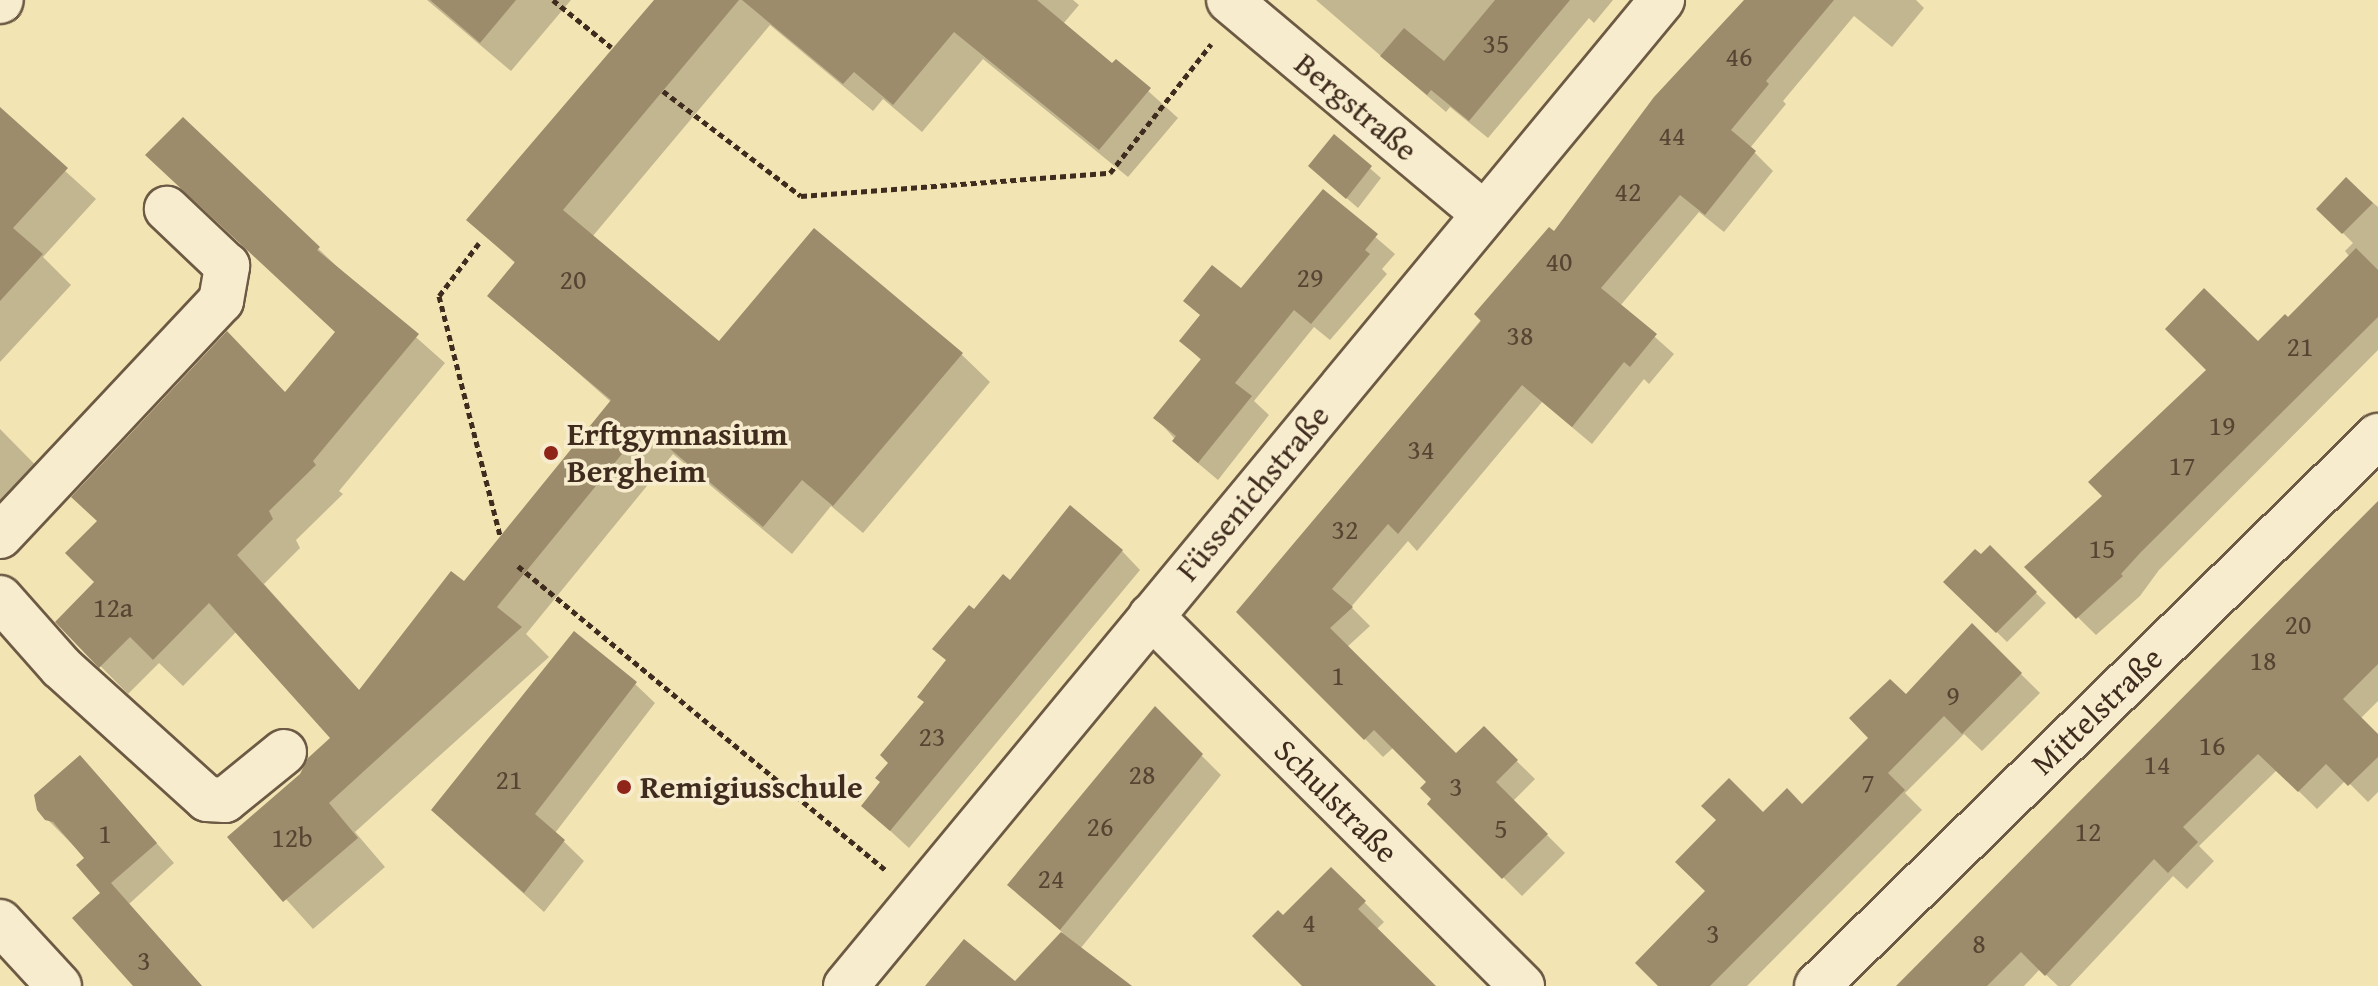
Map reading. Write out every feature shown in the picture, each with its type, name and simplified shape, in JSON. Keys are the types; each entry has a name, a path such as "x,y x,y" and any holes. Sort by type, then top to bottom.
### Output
{"street":[{"name":"Füssenichstraße","path":"846,986 1662,0"},
{"name":"Bergstraße","path":"1234,4 1484,214"},
{"path":"0,536 221,301 227,266 167,209"},
{"name":"Mittelstraße","path":"1817,986 2378,436"},
{"path":"0,598 61,667 207,799 225,800 284,752"},
{"name":"Schulstraße","path":"1151,616 1522,986"},
{"path":"0,922 59,986"}],"path":[{"path":"553,0 611,47"},
{"path":"663,91 801,196 1110,173 1234,4"},
{"path":"479,243 439,296 500,536"},
{"path":"518,566 920,898"}],"building":[{"path":"430,0 516,0 480,43"},
{"path":"654,0 739,0 563,210 719,341 814,228 963,353 833,506 802,480 763,527 644,427 497,607 522,627 329,803 358,838 283,902 227,837 300,774 308,758 330,738 209,603 153,660 130,637 99,668 55,622 94,582 65,553 97,521 71,497 227,331 285,392 335,332 145,155 183,117 320,247 317,250 419,334 313,461 316,465 269,511 273,519 237,555 359,690 451,571 464,581 611,400 487,296 515,262 466,220"},
{"path":"742,0 1037,0 1112,63 1116,59 1151,88 1099,150 954,32 893,105 854,72 843,84"},
{"path":"1495,0 1570,0 1469,121 1431,90 1427,95 1380,56 1404,28 1444,61"},
{"path":"1744,0 1834,0 1766,81 1769,84 1731,130 1756,151 1705,215 1680,195 1601,288 1657,334 1630,367 1624,362 1572,427 1522,385 1398,534 1388,524 1332,589 1353,607 1330,628 1456,753 1484,726 1518,760 1496,782 1548,834 1502,879 1427,804 1431,799 1420,788 1426,782 1374,730 1364,740 1236,612 1481,321 1474,314 1549,227 1554,231 1654,97"},
{"path":"0,107 68,168 13,228 43,254 0,301"},
{"path":"1334,134 1372,166 1346,199 1308,166"},
{"path":"2346,177 2373,203 2342,234 2316,209"},
{"path":"1323,189 1378,234 1365,250 1370,254 1311,324 1294,310 1235,383 1252,396 1198,463 1172,441 1176,436 1153,418 1201,359 1179,341 1200,315 1183,301 1212,265 1241,288"},
{"path":"2356,248 2378,270 2378,317 2141,552 2121,574 2123,576 2076,619 2024,567 2102,496 2088,482 2206,370 2165,329 2204,288 2258,341 2285,314 2288,317"},
{"path":"2378,501 2378,664 2343,699 2378,734 2378,757 2348,786 2326,764 2298,792 2258,754 2183,827 2198,842 2168,873 2154,859 2045,976 2021,952 1987,986 1896,986"},
{"path":"1070,505 1123,550 890,831 861,806 880,782 875,778 888,763 880,755 924,702 917,697 946,660 932,649 969,605 974,609 1003,574 1010,580"},
{"path":"1990,545 2037,592 1996,633 1943,582 1975,549 1981,554"},
{"path":"1972,623 2022,673 1962,734 1944,716 1888,773 1905,790 1710,986 1658,986 1635,963 1705,891 1675,862 1716,820 1701,806 1729,778 1763,812 1787,788 1802,804 1868,738 1849,718 1890,679 1906,694"},
{"path":"574,631 637,682 535,814 565,840 524,893 431,810"},
{"path":"1155,706 1203,754 1060,930 1007,885"},
{"path":"80,755 157,843 111,883 202,986 133,986 72,918 100,893 76,865 84,858 53,822 45,820 37,810 34,795"},
{"path":"1331,867 1366,901 1358,909 1436,986 1302,986 1252,936 1278,910 1283,915"},
{"path":"1061,932 1132,986 925,986 964,939 1015,981"}],"place":[{"name":"Erftgymnasium Bergheim","path":"551,453"},
{"name":"Remigiusschule","path":"624,787"}]}
